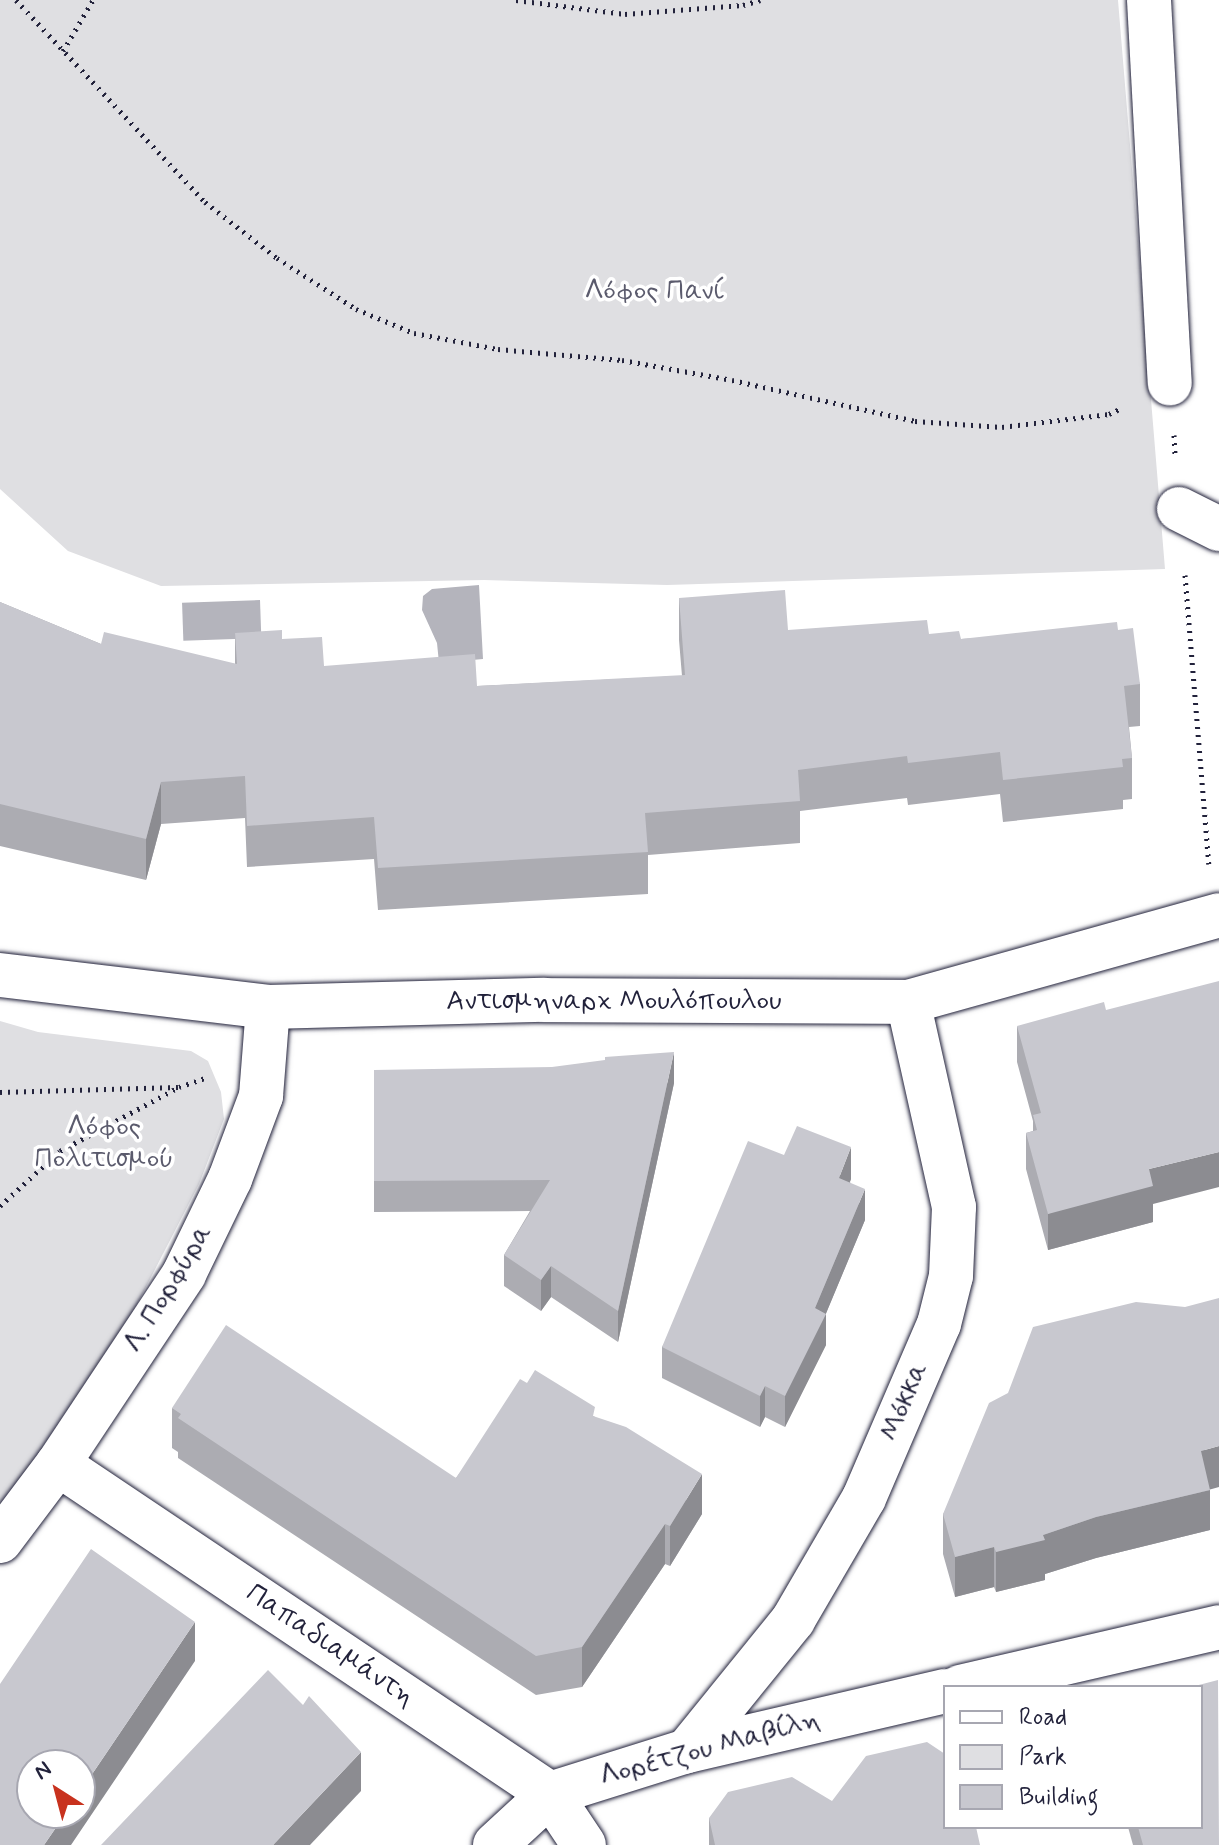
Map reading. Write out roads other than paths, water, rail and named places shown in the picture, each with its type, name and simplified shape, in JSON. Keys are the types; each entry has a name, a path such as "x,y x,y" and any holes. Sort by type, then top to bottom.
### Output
{"street":[{"path":"1149,0 1170,383"},
{"path":"1179,509 1219,529"},
{"name":"Αντισμηναρχ Μουλόπουλου","path":"0,975 268,1007 544,1000 908,1002 1216,916"},
{"name":"Μόκκα","path":"687,1751 793,1620 864,1498 939,1324 951,1276 954,1207 908,1002"},
{"name":"Λ. Πορφύρα","path":"0,1541 58,1464 184,1274 230,1179 261,1096 268,1007"},
{"name":"Παπαδιαμάντη","path":"58,1464 550,1794 584,1845"},
{"path":"969,1685 1219,1627"},
{"name":"Λορέτζου Μαβίλη","path":"495,1845 550,1794 687,1751 943,1691"}],"park label":[{"name":"Λόφος Πανί","path":"654,292"},
{"name":"Λόφος Πολιτισμού","path":"104,1144"}]}
